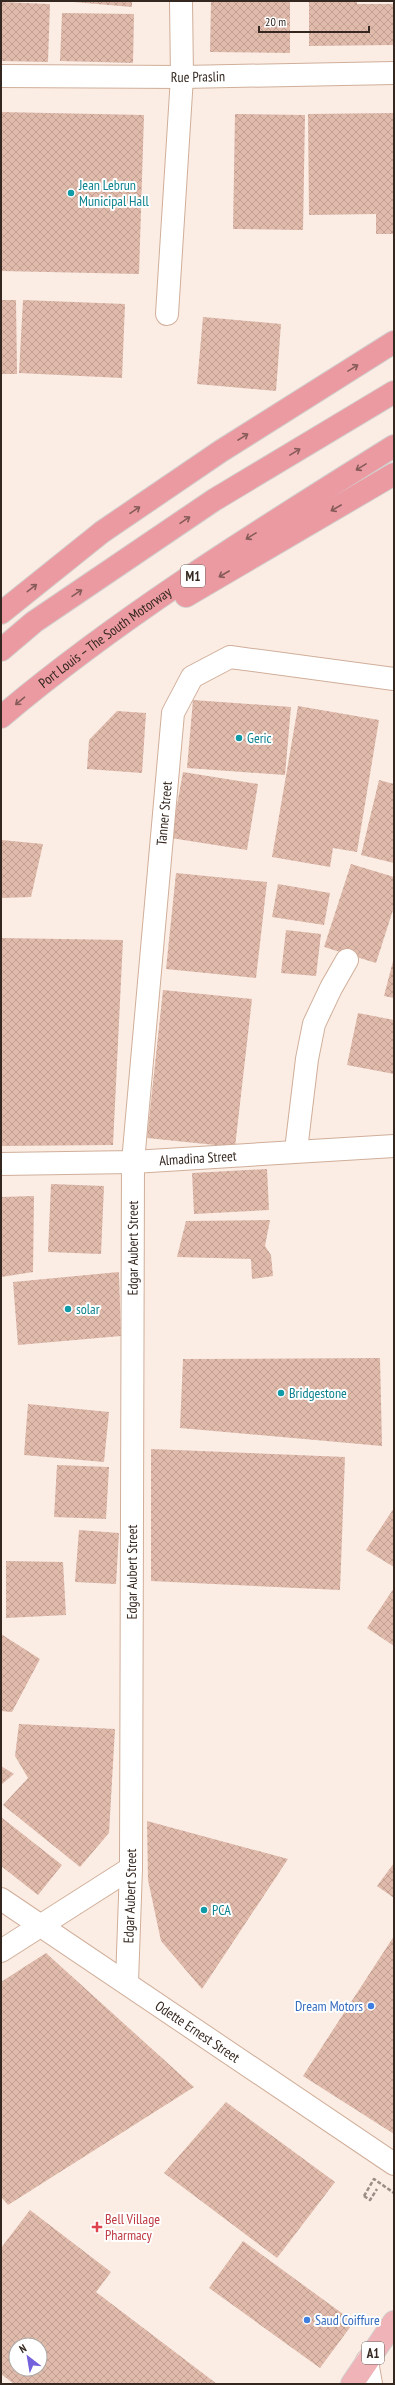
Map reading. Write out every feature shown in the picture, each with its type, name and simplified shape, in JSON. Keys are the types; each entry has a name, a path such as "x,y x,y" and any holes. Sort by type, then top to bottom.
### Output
{"highway":[{"path":"1,613 102,532 221,451 394,342"},
{"path":"1,650 34,622 214,500 394,392"},
{"name":"Port Louis – The South Motorway","path":"1,717 48,677 240,542 394,446"},
{"path":"48,677 394,474"}],"main road":[{"name":"A1","path":"352,2384 394,2322"}],"street":[{"path":"167,314 182,77 181,1"},
{"name":"Rue Praslin","path":"1,76 182,77 394,73"},
{"name":"Tanner Street","path":"133,1162 172,713 192,677 230,657 394,679"},
{"path":"296,1150 307,1059 314,1024 331,988 347,960"},
{"name":"Almadina Street","path":"1,1164 133,1162 296,1150 394,1146"},
{"name":"Edgar Aubert Street","path":"127,1982 131,1868 133,1162"},
{"path":"1,1951 131,1868"},
{"name":"Odette Ernest Street","path":"1,1899 127,1982 394,2164"},
{"path":"367,2361 372,2384"}],"path":[{"path":"364,2196 374,2179 394,2193"}],"building":[{"path":"62,1 132,1 132,7"},
{"path":"211,1 290,1 290,53 210,52"},
{"path":"309,1 357,1 357,4 394,4 394,45 309,46"},
{"path":"1,2 50,4 48,62 1,61"},
{"path":"62,13 134,14 133,63 60,61"},
{"name":"Jean Lebrun Municipal Hall","path":"1,112 144,115 139,274 1,271"},
{"path":"394,113 394,234 376,234 376,214 309,215 308,114"},
{"path":"235,114 305,115 303,230 233,229"},
{"path":"1,300 16,300 17,374 1,374"},
{"path":"23,300 125,304 122,378 19,373"},
{"path":"203,317 281,324 276,391 197,384"},
{"name":"Geric","path":"193,700 291,707 285,775 187,768"},
{"path":"298,706 379,720 357,852 333,848 330,867 272,857"},
{"path":"117,711 146,713 142,773 87,769 89,740"},
{"path":"183,772 258,784 247,850 171,838"},
{"path":"379,780 394,784 394,863 361,855"},
{"path":"1,840 43,844 31,897 1,898"},
{"path":"351,864 394,877 394,907 376,963 324,947"},
{"path":"176,873 267,882 256,978 166,969"},
{"path":"278,884 330,893 324,925 272,917"},
{"path":"286,930 321,934 316,976 281,973"},
{"path":"1,938 123,940 113,1145 1,1146"},
{"path":"394,961 394,998 384,996"},
{"path":"163,990 252,999 235,1147 147,1138"},
{"path":"358,1013 394,1020 394,1074 347,1065"},
{"path":"267,1169 269,1210 194,1214 192,1173"},
{"path":"51,1184 104,1186 101,1254 48,1252"},
{"path":"34,1196 33,1272 1,1277 1,1197"},
{"path":"270,1220 265,1246 271,1255 273,1276 252,1279 251,1259 177,1257 186,1221"},
{"name":"solar","path":"119,1272 121,1336 18,1345 13,1282"},
{"name":"Bridgestone","path":"380,1358 382,1446 180,1428 183,1359"},
{"path":"28,1404 109,1412 104,1462 24,1455"},
{"path":"151,1449 345,1457 340,1590 151,1581"},
{"path":"57,1465 109,1467 106,1519 54,1517"},
{"path":"394,1508 394,1567 366,1550"},
{"path":"79,1530 119,1533 116,1584 75,1582"},
{"path":"6,1561 63,1562 66,1615 6,1618"},
{"path":"394,1588 394,1646 367,1628"},
{"path":"1,1634 40,1659 12,1712 1,1711"},
{"path":"19,1724 115,1729 109,1833 80,1867 3,1805 28,1778 15,1756"},
{"path":"1,1766 14,1774 1,1785"},
{"path":"1,1817 62,1865 38,1895 1,1866"},
{"name":"PCA","path":"147,1821 288,1859 202,1989 161,1941 148,1880"},
{"path":"394,1863 394,1898 377,1886"},
{"name":"Dream Motors","path":"394,1936 394,2134 303,2076"},
{"path":"46,1953 194,2087 8,2205 1,2197 1,1982"},
{"path":"226,2102 335,2182 277,2258 164,2173"},
{"path":"30,2210 111,2272 96,2292 217,2384 14,2384 1,2374 1,2248"},
{"path":"243,2241 354,2322 320,2368 209,2288"}],"place":[{"name":"Jean Lebrun Municipal Hall","path":"71,193"},
{"name":"Geric","path":"239,738"},
{"name":"solar","path":"68,1309"},
{"name":"Bridgestone","path":"281,1393"},
{"name":"PCA","path":"204,1910"},
{"name":"Dream Motors","path":"371,2006"},
{"name":"Bell Village Pharmacy","path":"97,2227"},
{"name":"Saud Coiffure","path":"307,2320"}]}
